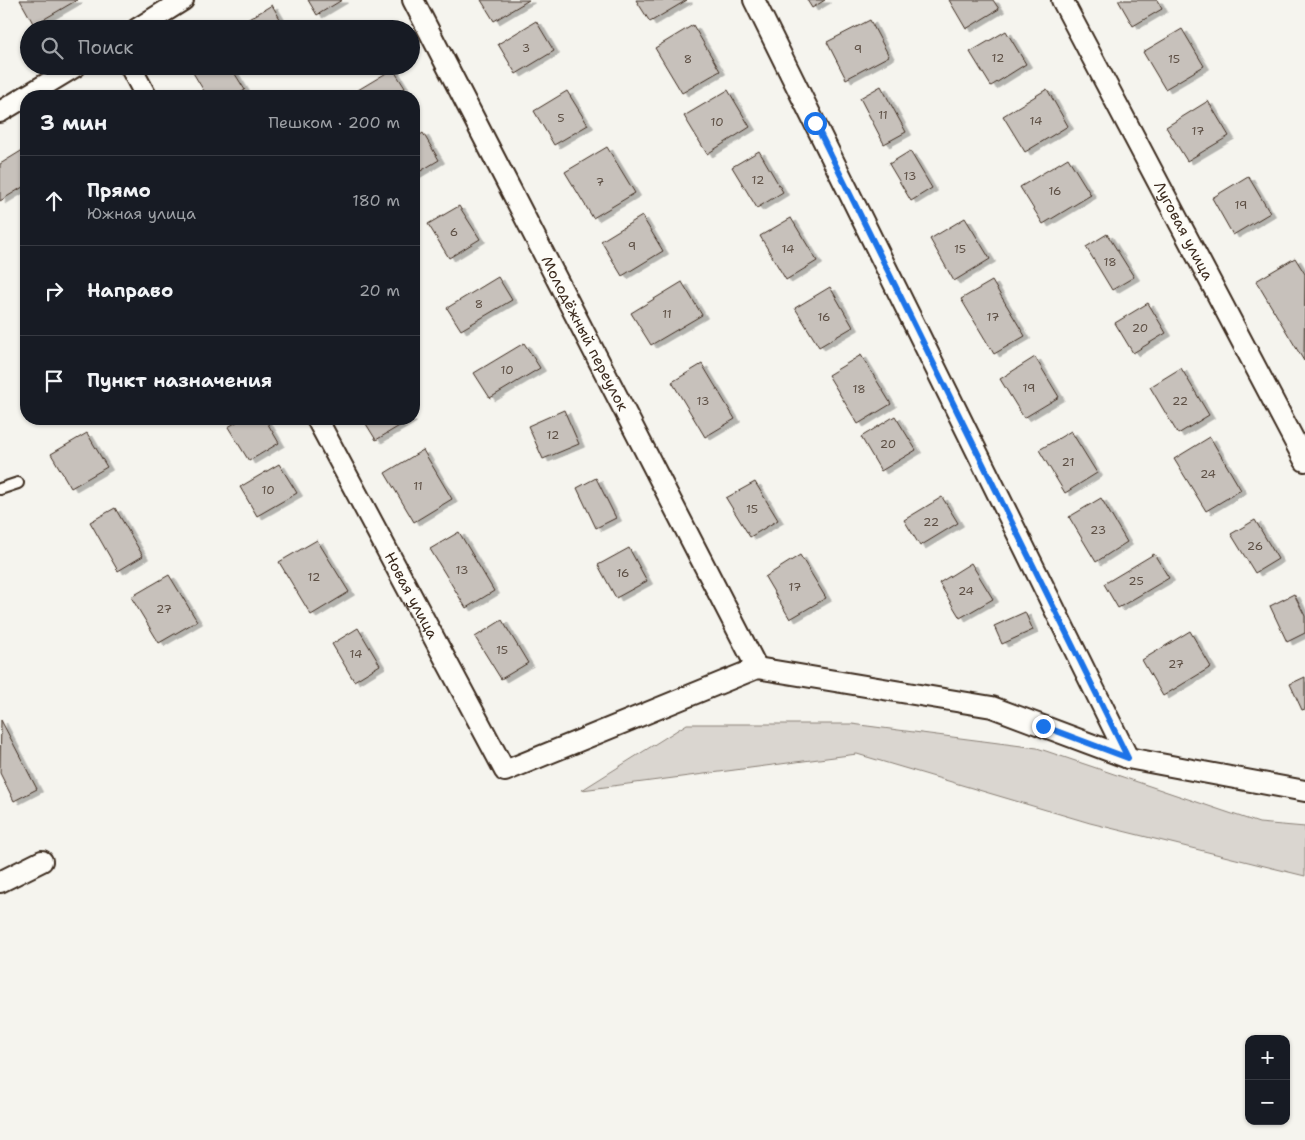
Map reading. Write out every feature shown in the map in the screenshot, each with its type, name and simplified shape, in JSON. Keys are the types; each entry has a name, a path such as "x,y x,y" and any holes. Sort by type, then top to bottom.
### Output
{"street":[{"path":"151,20 183,0"},
{"name":"Молодёжный переулок","path":"413,0 756,668"},
{"path":"754,0 1128,758"},
{"name":"Луговая улица","path":"1062,0 1305,462"},
{"path":"36,90 61,75"},
{"path":"135,75 143,90"},
{"path":"0,112 20,100"},
{"name":"Новая улица","path":"320,425 504,771 756,668"},
{"path":"756,668 992,707 1128,758 1305,791"},
{"path":"0,882 42,861"}],"lane":[{"path":"0,489 18,483"}],"shaded area":[{"path":"687,724 852,724 1037,748 1259,823 1305,827 1305,876 1090,823 857,754 582,790"}],"building":[{"path":"20,0 77,0 43,20 31,20"},
{"path":"308,0 342,0 317,15"},
{"path":"481,0 529,0 494,21"},
{"path":"636,0 687,0 650,22"},
{"path":"807,0 825,0 812,8"},
{"path":"949,0 993,0 999,9 966,29"},
{"path":"1118,0 1157,0 1162,9 1133,26"},
{"path":"272,5 281,20 247,20"},
{"path":"870,20 889,56 846,79 827,42"},
{"path":"536,21 554,51 516,74 498,44"},
{"path":"693,25 720,71 682,93 655,48"},
{"path":"1182,29 1204,66 1165,89 1143,52"},
{"path":"1006,31 1026,64 991,86 970,52"},
{"path":"194,75 236,75 245,90 203,90"},
{"path":"383,75 397,75 405,88 402,90 358,90"},
{"path":"881,86 906,132 884,144 860,98"},
{"path":"1047,89 1068,126 1025,152 1003,116"},
{"path":"728,90 750,127 707,154 684,116"},
{"path":"567,91 588,125 554,145 534,111"},
{"path":"1208,101 1229,136 1187,161 1166,127"},
{"path":"423,133 439,160 420,171 420,135"},
{"path":"607,147 635,193 593,218 565,172"},
{"path":"759,151 783,192 757,208 732,167"},
{"path":"910,151 932,188 911,201 889,164"},
{"path":"20,152 20,189 0,201 0,164"},
{"path":"1068,158 1091,195 1043,224 1020,187"},
{"path":"1248,176 1270,213 1233,235 1212,198"},
{"path":"459,206 480,239 449,258 428,224"},
{"path":"642,216 663,251 622,276 601,241"},
{"path":"791,218 817,261 786,280 760,236"},
{"path":"965,218 990,259 954,281 930,239"},
{"path":"1107,234 1134,277 1112,290 1086,247"},
{"path":"1295,258 1305,274 1304,361 1256,281"},
{"path":"498,277 512,300 461,330 447,308"},
{"path":"992,281 1025,336 994,354 961,299"},
{"path":"682,282 702,315 651,345 631,313"},
{"path":"830,287 853,327 819,347 795,308"},
{"path":"1148,303 1166,333 1133,353 1115,323"},
{"path":"524,343 540,368 490,398 474,373"},
{"path":"861,355 891,404 858,424 828,375"},
{"path":"1035,357 1059,397 1024,418 1000,379"},
{"path":"702,364 735,419 705,437 672,382"},
{"path":"1181,368 1209,415 1178,434 1150,387"},
{"path":"564,410 579,444 543,459 528,426"},
{"path":"895,416 916,450 881,471 861,437"},
{"path":"232,425 268,425 279,443 249,461 228,427"},
{"path":"367,425 401,425 376,440"},
{"path":"1071,431 1097,473 1065,493 1039,450"},
{"path":"87,433 107,467 71,488 51,454"},
{"path":"1210,437 1241,490 1206,511 1174,459"},
{"path":"423,450 452,499 414,522 385,473"},
{"path":"279,464 297,493 257,516 240,487"},
{"path":"596,478 616,518 596,528 577,488"},
{"path":"755,482 778,520 750,537 726,498"},
{"path":"942,497 958,523 920,546 904,520"},
{"path":"1101,498 1127,542 1096,562 1069,517"},
{"path":"115,508 143,556 118,571 90,522"},
{"path":"1255,520 1278,559 1255,573 1231,534"},
{"path":"459,532 494,591 466,608 430,549"},
{"path":"317,540 349,592 311,615 279,562"},
{"path":"629,548 647,581 616,598 598,565"},
{"path":"1154,554 1169,578 1118,608 1104,584"},
{"path":"800,555 826,598 790,619 765,577"},
{"path":"971,563 993,599 960,618 939,583"},
{"path":"169,575 197,621 159,643 131,597"},
{"path":"1294,594 1305,616 1305,633 1287,642 1270,606"},
{"path":"1025,612 1033,630 1002,644 994,626"},
{"path":"502,620 528,663 501,679 475,637"},
{"path":"358,628 380,665 354,681 332,644"},
{"path":"1190,631 1211,667 1163,696 1142,660"},
{"path":"1305,677 1305,709 1302,710 1290,684"},
{"path":"1,720 37,789 14,801 0,773"}],"route":[{"path":"815,123 1128,758 1043,726"}]}
